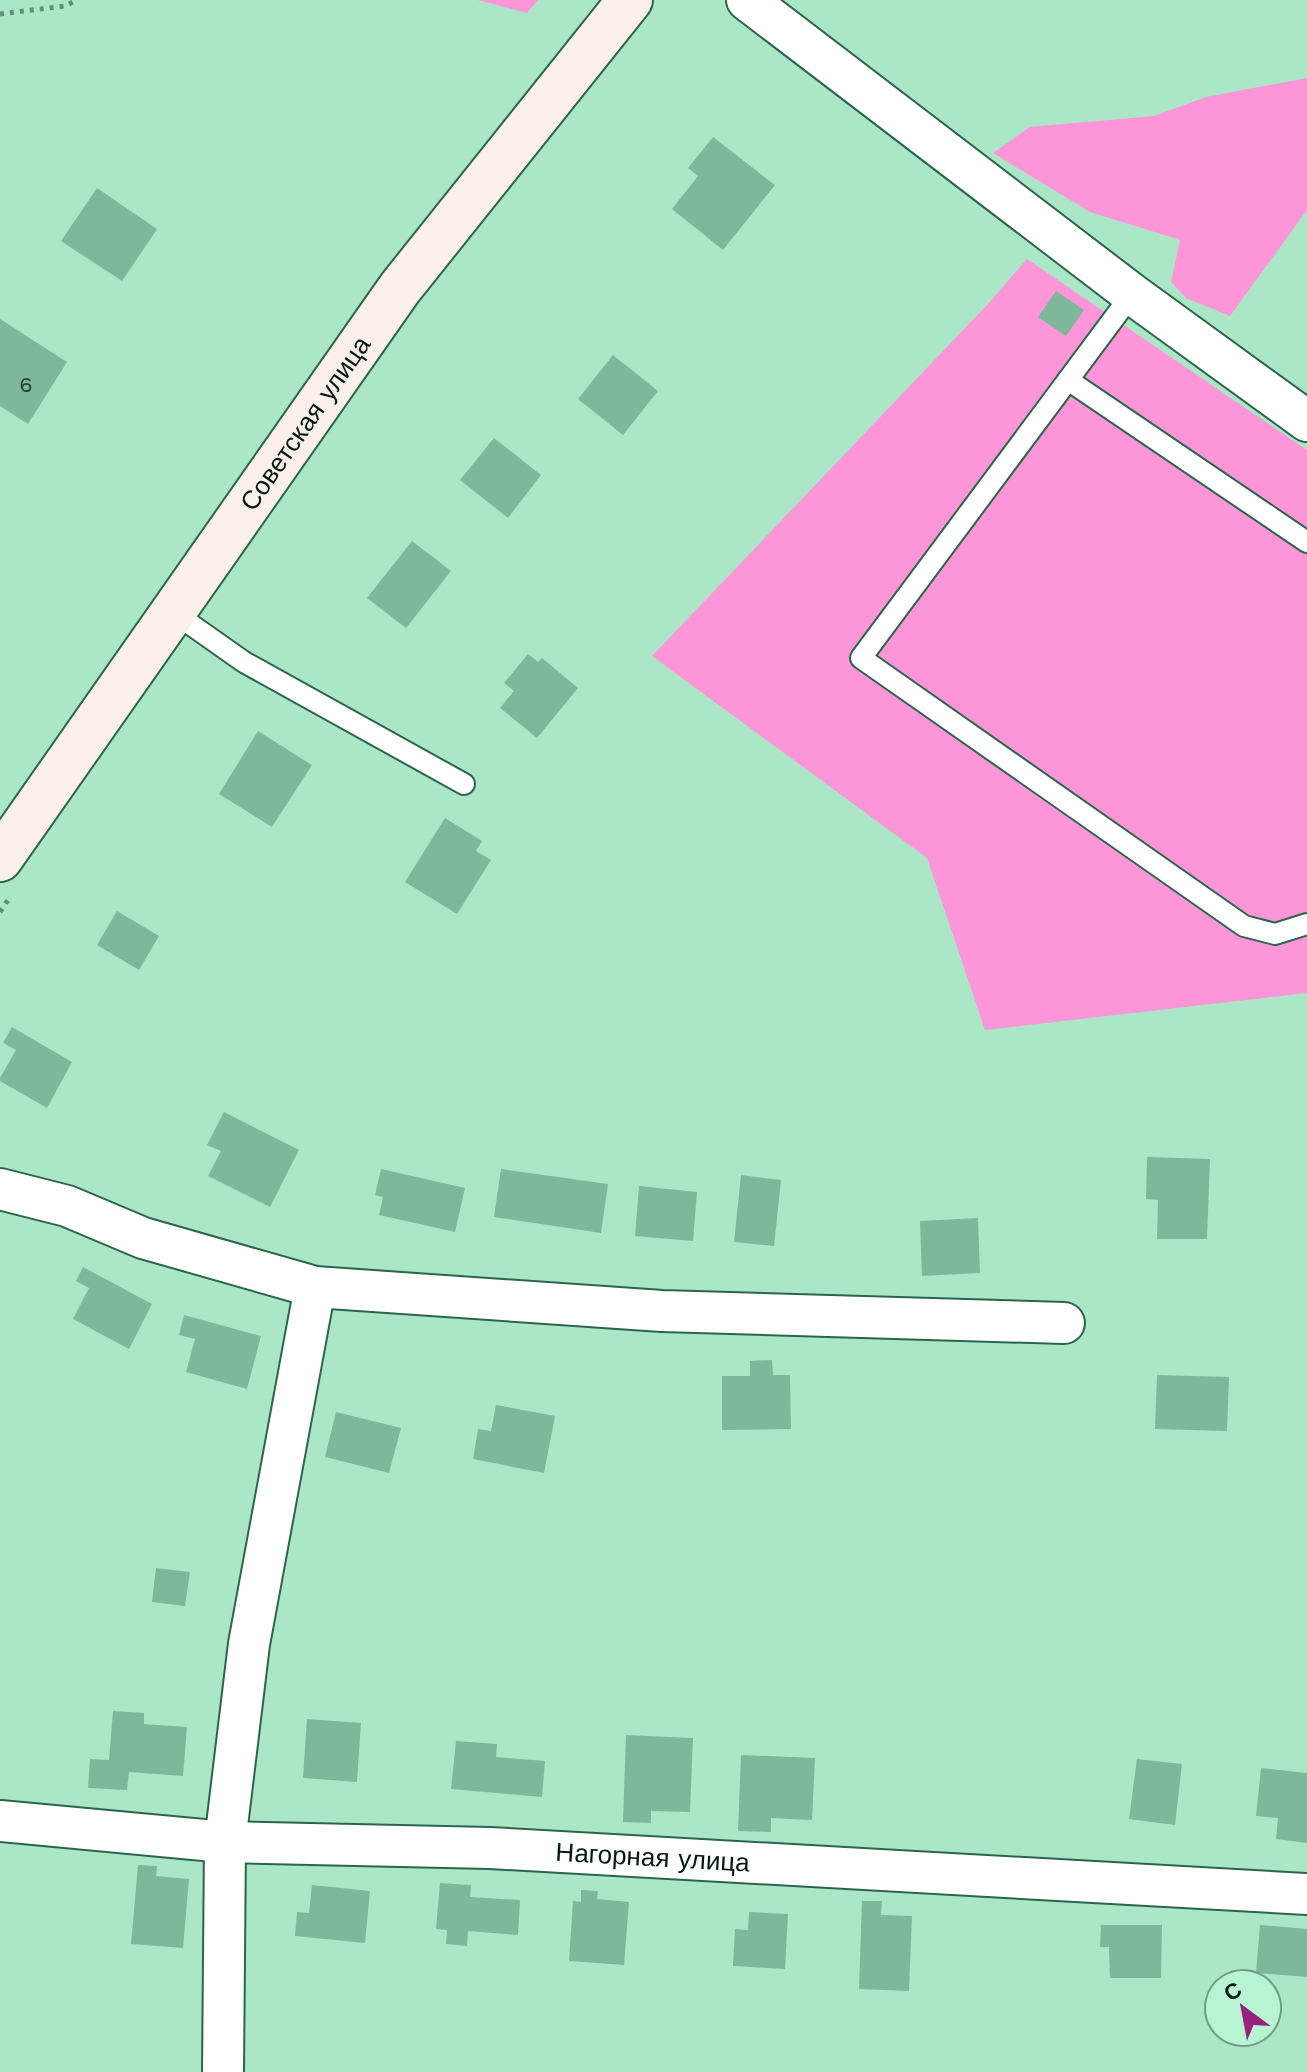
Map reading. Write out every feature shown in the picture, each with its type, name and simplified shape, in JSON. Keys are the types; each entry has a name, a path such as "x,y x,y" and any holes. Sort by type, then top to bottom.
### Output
{"main road":[{"name":"Советская улица","path":"0,859 400,288 630,0"}],"street":[{"path":"747,0 1132,294 1307,421"},
{"path":"0,1189 67,1206 143,1238 315,1287 662,1311 1064,1323"},
{"path":"223,2072 225,1842 249,1644 315,1287"},
{"name":"Нагорная улица","path":"0,1821 225,1842 490,1848 1307,1894"}],"lane":[{"path":"1132,294 861,658 1244,926 1275,934 1307,924"},
{"path":"1068,380 1307,542"},
{"path":"173,612 244,662 464,784"}],"path":[{"path":"0,14 65,6 77,0"}],"shaded area":[{"path":"478,0 538,0 527,13"},
{"path":"1307,78 1307,210 1230,316 1186,298 1171,282 1180,240 1090,212 993,153 1030,127 1154,116 1206,97"},
{"path":"1027,259 1307,450 1307,993 985,1030 927,858 652,656 987,305"}],"building":[{"path":"713,137 775,185 723,250 672,209 698,176 688,168"},
{"path":"97,188 157,229 122,281 61,241"},
{"path":"1056,291 1084,310 1066,336 1038,317"},
{"path":"0,319 67,362 28,424 0,406"},
{"path":"613,355 658,391 623,435 578,399"},
{"path":"494,438 541,475 508,518 460,480"},
{"path":"412,541 451,571 406,628 367,598"},
{"path":"528,654 538,662 542,658 578,688 537,738 500,708 514,691 504,683"},
{"path":"258,731 312,765 272,827 219,794"},
{"path":"445,818 482,841 476,851 491,860 457,914 405,882"},
{"path":"117,911 159,936 139,970 97,945"},
{"path":"12,1027 72,1062 47,1108 0,1081 16,1050 3,1043"},
{"path":"224,1112 299,1150 270,1207 208,1176 221,1151 207,1145"},
{"path":"1147,1157 1210,1159 1207,1239 1157,1239 1158,1200 1146,1199"},
{"path":"381,1169 465,1188 455,1232 379,1215 383,1197 375,1195"},
{"path":"501,1169 608,1184 601,1233 494,1217"},
{"path":"741,1175 781,1180 774,1246 734,1242"},
{"path":"639,1186 697,1192 693,1241 635,1236"},
{"path":"978,1218 980,1273 922,1276 920,1221"},
{"path":"83,1267 152,1304 129,1349 73,1319 89,1288 76,1281"},
{"path":"184,1315 261,1336 247,1389 186,1372 195,1339 179,1335"},
{"path":"772,1360 773,1375 790,1375 791,1429 722,1430 722,1376 750,1376 750,1361"},
{"path":"1157,1375 1229,1377 1227,1431 1155,1429"},
{"path":"496,1405 555,1416 544,1473 473,1459 478,1429 491,1431"},
{"path":"336,1412 401,1428 389,1473 325,1457"},
{"path":"156,1568 190,1572 185,1606 152,1602"},
{"path":"113,1711 144,1713 144,1724 187,1727 183,1776 129,1772 127,1790 88,1788 90,1759 109,1760"},
{"path":"307,1719 361,1723 357,1782 303,1778"},
{"path":"626,1735 693,1738 690,1812 651,1811 651,1823 623,1822"},
{"path":"456,1741 497,1744 496,1757 545,1761 542,1797 451,1789"},
{"path":"741,1755 815,1758 812,1820 771,1818 771,1832 738,1831"},
{"path":"1137,1759 1182,1764 1175,1825 1129,1819"},
{"path":"1261,1768 1307,1773 1307,1843 1276,1839 1278,1818 1256,1816"},
{"path":"138,1865 157,1866 156,1876 189,1879 183,1948 131,1944"},
{"path":"440,1883 471,1885 470,1897 520,1900 518,1935 468,1931 467,1946 446,1944 447,1930 436,1929"},
{"path":"312,1885 370,1891 365,1943 295,1936 297,1912 309,1913"},
{"path":"581,1890 598,1891 597,1899 629,1902 624,1965 569,1961 573,1901 581,1902"},
{"path":"862,1901 882,1901 881,1915 912,1916 909,1991 859,1989"},
{"path":"749,1912 788,1914 785,1969 733,1966 735,1929 748,1930"},
{"path":"1101,1925 1162,1925 1161,1978 1110,1978 1109,1947 1100,1947"},
{"path":"1260,1925 1307,1929 1307,1977 1283,1975 1283,1968 1256,1968"}]}
